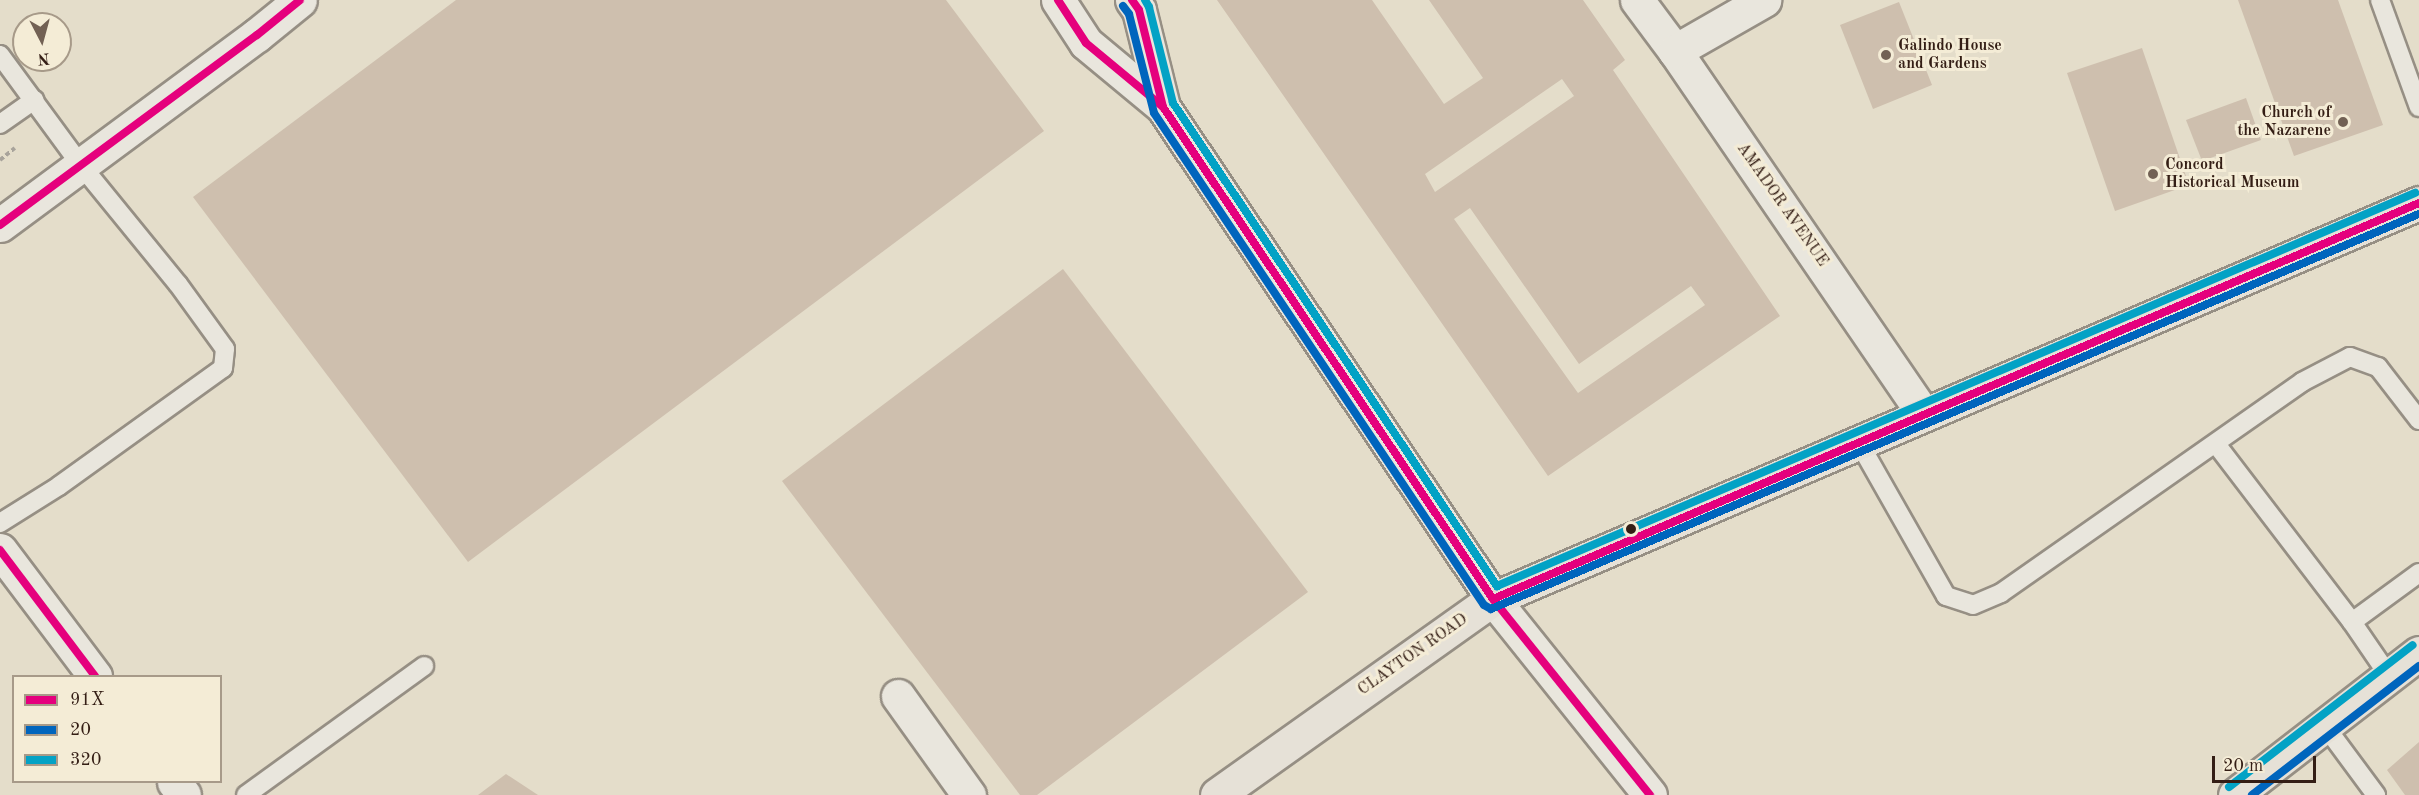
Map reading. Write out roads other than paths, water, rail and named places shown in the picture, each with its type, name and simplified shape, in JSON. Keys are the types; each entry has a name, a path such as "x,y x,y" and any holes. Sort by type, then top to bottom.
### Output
{"main road":[{"name":"CLAYTON ROAD","path":"1217,795 1492,599 2419,203"},
{"path":"2235,795 2419,653"}],"street":[{"path":"0,225 257,35 300,0"},
{"path":"1058,0 1086,43 1163,107 1492,599 1650,795"},
{"name":"AMADOR AVENUE","path":"1637,0 1676,51 1923,413"},
{"path":"1676,51 1764,0"},
{"path":"1140,3 1163,107"},
{"path":"0,550 94,675"},
{"path":"898,696 969,795"},
{"path":"175,783 184,795"}],"lane":[{"path":"2380,0 2419,107"},
{"path":"0,55 80,164 178,284 225,350 223,368 59,486 0,523"},
{"path":"0,124 34,100"},
{"path":"1858,441 1946,596 1973,605 2001,593 2302,382 2350,357 2378,368 2419,420"},
{"path":"2216,444 2352,622 2389,676"},
{"path":"2352,622 2419,573"},
{"path":"246,795 424,666"},
{"path":"2325,726 2376,795"}],"place":[{"name":"Galindo House and Gardens","path":"1886,55"},
{"name":"Church of the Nazarene","path":"2343,122"},
{"name":"Concord Historical Museum","path":"2153,174"}]}
